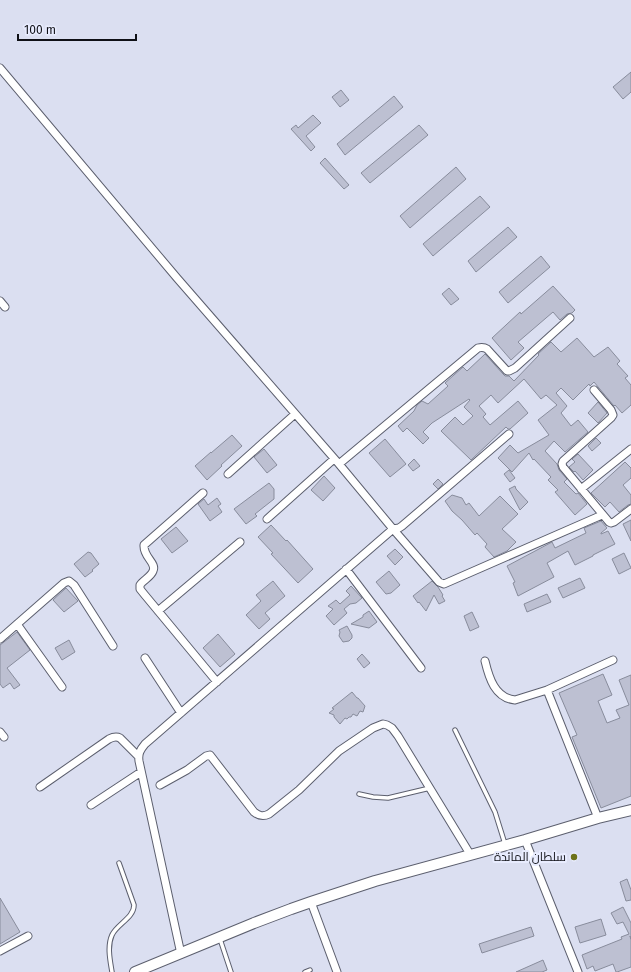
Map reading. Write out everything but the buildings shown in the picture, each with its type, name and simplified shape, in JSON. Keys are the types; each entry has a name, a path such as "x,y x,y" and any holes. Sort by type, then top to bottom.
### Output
{"main road":[{"path":"141,971 291,908 375,881 631,810"}],"street":[{"path":"0,68 177,278 439,582 444,584 602,515"},
{"path":"267,519 478,348 484,347 487,349 509,372 570,318"},
{"path":"594,390 612,410 612,418 566,458 562,464 609,522 614,522 631,509"},
{"path":"228,474 295,414"},
{"path":"181,954 141,772 138,756 140,751 145,744 392,529 402,526 509,434"},
{"path":"581,489 631,449"},
{"path":"203,493 144,545 146,555 154,566 154,570 142,582 140,589 217,682"},
{"path":"158,611 240,542"},
{"path":"346,569 421,668"},
{"path":"0,639 64,583 69,581 74,585 113,646"},
{"path":"18,624 62,686"},
{"path":"145,658 181,713"},
{"path":"485,661 489,677 499,693 515,700 547,690 614,660"},
{"path":"547,690 598,818"},
{"path":"160,785 187,770 206,756 210,755 254,812 265,816 299,790 339,751 373,728 383,724 392,728 470,854"},
{"path":"40,788 114,737 120,738 138,756"},
{"path":"91,805 141,772"},
{"path":"525,840 578,972"},
{"path":"311,902 337,972"},
{"path":"0,951 28,936"}],"lane":[{"path":"455,730 496,812 505,845"},
{"path":"359,794 388,798 430,788"},
{"path":"112,972 109,943 112,932 134,909 134,905 119,863"},
{"path":"219,938 231,972"},
{"path":"305,972 310,970"}],"place":[{"name":"سلطان المائدة","path":"574,857"}]}
